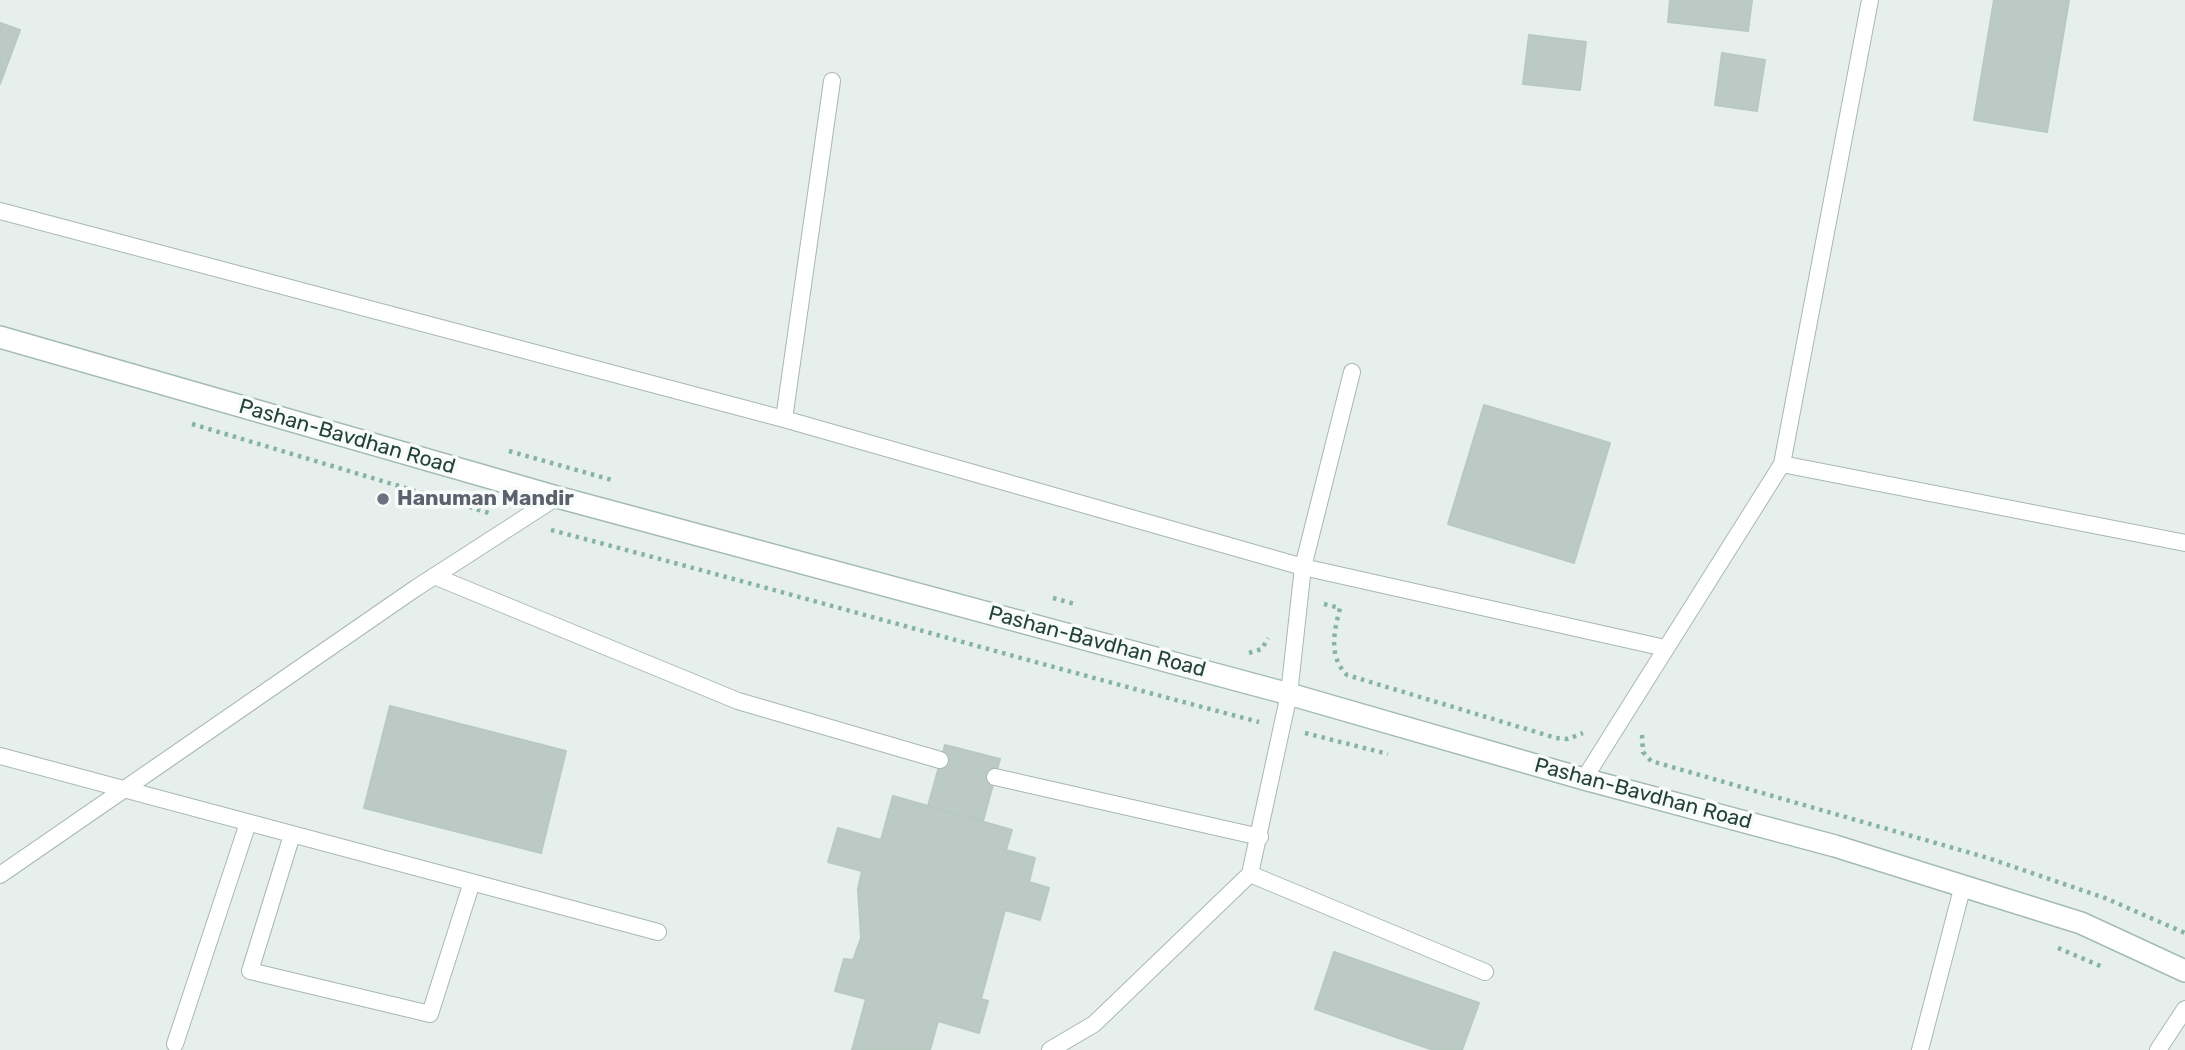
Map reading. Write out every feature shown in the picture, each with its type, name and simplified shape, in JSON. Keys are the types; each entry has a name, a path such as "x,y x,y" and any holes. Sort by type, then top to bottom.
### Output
{"main road":[{"name":"Pashan-Bavdhan Road","path":"0,337 557,497 1289,694 1584,779 1835,846 2081,922 2185,971"}],"lane":[{"path":"1584,779 1782,464 1870,0"},
{"path":"784,419 832,80"},
{"path":"0,211 784,419 1303,567 1665,648"},
{"path":"1050,1050 1094,1024 1250,874 1289,694 1303,567 1352,372"},
{"path":"1782,464 2185,544"},
{"path":"0,874 434,576 557,497"},
{"path":"434,576 737,701 940,760"},
{"path":"0,756 659,932"},
{"path":"995,777 1260,837"},
{"path":"175,1044 248,823"},
{"path":"292,835 250,971 430,1014 472,882"},
{"path":"1250,874 1485,972"},
{"path":"1920,1050 1963,885"},
{"path":"2158,1050 2185,1009"}],"path":[{"path":"186,423 519,522 1107,682 1401,758"},
{"path":"498,448 614,481"},
{"path":"1237,650 1249,653 1262,649 1291,596 1340,608 1334,653 1338,665 1347,675 1556,738 1568,739 1586,732"},
{"path":"1052,598 1078,605"},
{"path":"1626,710 1647,721 1642,736 1643,752 1651,761 1989,858 2105,898 2185,933"},
{"path":"2053,946 2113,971"}],"building":[{"path":"1670,0 1752,0 1748,31 1668,22"},
{"path":"1994,0 2069,0 2047,132 1974,120"},
{"path":"0,23 20,30 0,84"},
{"path":"1529,35 1586,42 1580,90 1523,84"},
{"path":"1722,53 1765,60 1757,111 1715,105"},
{"path":"1484,405 1610,443 1574,563 1448,524"},
{"path":"390,706 566,751 541,853 364,808"},
{"path":"945,745 1000,759 983,821 928,806"},
{"path":"893,796 1012,830 1006,850 1035,858 1029,882 1049,888 1040,920 1005,910 981,999 988,1001 979,1033 938,1021 930,1050 852,1050 866,999 835,991 844,959 853,960 861,938 858,889 862,871 828,862 838,828 881,840"},
{"path":"1334,952 1479,1003 1462,1050 1433,1050 1315,1009"}],"place":[{"name":"Hanuman Mandir","path":"383,499"}]}
